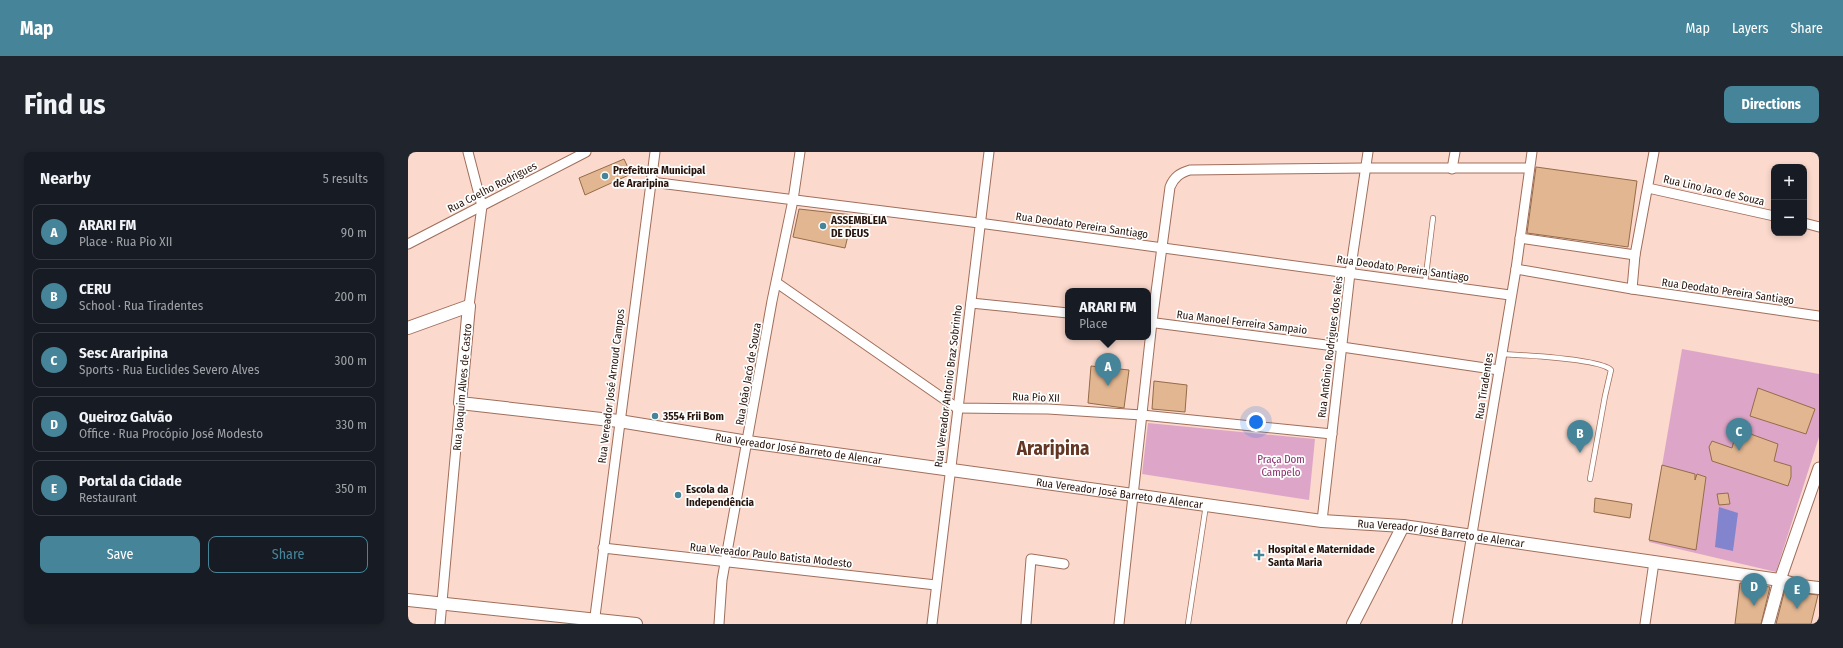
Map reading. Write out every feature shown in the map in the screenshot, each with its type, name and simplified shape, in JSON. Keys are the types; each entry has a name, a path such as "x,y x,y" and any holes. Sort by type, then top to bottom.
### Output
{"main road":[{"path":"408,328 469,306"},
{"name":"Rua Joaquim Alves de Castro","path":"460,402 469,306"},
{"name":"Rua Vereador José Barreto de Alencar","path":"460,402 619,421 748,442 1322,521 1403,526 1780,580"},
{"path":"1353,624 1403,526"},
{"path":"1780,580 1819,580"},
{"path":"1780,580 1800,586 1819,588"},
{"path":"1768,624 1780,580"},
{"path":"408,600 594,622 636,624"}],"street":[{"name":"Rua Joaquim Alves de Castro","path":"468,152 482,206 469,306"},
{"name":"Rua Coelho Rodrigues","path":"408,244 586,152"},
{"name":"Rua Vereador José Arnoud Campos","path":"594,622 602,548 655,152"},
{"name":"Rua João Jacó de Souza","path":"720,624 722,580 748,442 772,301 777,283 793,200 800,152"},
{"name":"Rua Vereador Antonio Braz Sobrinho","path":"932,624 957,408 971,303 979,223 989,152"},
{"name":"Rua Antônio Rodrigues dos Reis","path":"1322,521 1350,273 1368,152"},
{"path":"1452,169 1455,152"},
{"name":"Rua Tiradentes","path":"1457,624 1502,354 1510,295 1516,269 1532,152"},
{"path":"1632,289 1636,255 1654,152"},
{"path":"1151,316 1170,187 1173,180 1180,173 1190,170 1529,168"},
{"name":"Rua Deodato Pereira Santiago","path":"651,182 979,223 1510,295"},
{"name":"Rua Lino Jaco de Souza","path":"1648,188 1771,215"},
{"path":"1807,224 1819,227"},
{"path":"1520,238 1636,255"},
{"name":"Rua Deodato Pereira Santiago","path":"1516,269 1632,289 1819,316"},
{"path":"777,283 957,408"},
{"path":"971,303 1065,313"},
{"name":"Rua Manoel Ferreira Sampaio","path":"1151,322 1342,347 1499,370"},
{"path":"1119,624 1134,495 1148,340"},
{"name":"Rua Joaquim Alves de Castro","path":"440,624 460,402"},
{"name":"Rua Pio XII","path":"957,408 1048,409 1142,416 1332,434"},
{"path":"1780,580 1819,471"},
{"name":"Rua Vereador Paulo Batista Modesto","path":"602,548 936,585"},
{"path":"1026,624 1032,559 1064,564"},
{"path":"1645,624 1654,562"}],"lane":[{"path":"1424,283 1434,218"},
{"path":"1502,354 1575,360 1606,367 1611,370 1606,389 1590,479"},
{"path":"1188,624 1206,505"}],"green space":[{"path":"1682,349 1819,374 1819,437 1776,572 1649,542"},
{"name":"Praça Dom Campelo","path":"1148,423 1315,439 1309,500 1142,474"}],"water":[{"path":"1719,507 1738,513 1733,551 1715,547"}],"building":[{"name":"Prefeitura Municipal de Araripina","path":"624,159 631,174 585,195 579,178"},
{"path":"1536,167 1637,181 1628,247 1527,233"},
{"name":"ASSEMBLEIA DE DEUS","path":"799,209 853,215 845,248 793,237"},
{"path":"1091,366 1129,370 1124,408 1088,403"},
{"path":"1154,381 1187,385 1185,412 1152,409"},
{"path":"1758,388 1815,409 1806,434 1750,416"},
{"path":"1737,429 1778,444 1774,461 1791,466 1791,477 1788,486 1712,461 1709,447 1712,441 1732,448"},
{"path":"1662,465 1695,474 1695,480 1697,474 1706,477 1696,550 1649,540"},
{"path":"1728,493 1730,504 1719,505 1717,494"},
{"path":"1595,498 1632,504 1630,518 1594,512"},
{"path":"1740,583 1770,587 1761,624 1735,624"},
{"path":"1785,589 1800,593 1818,595 1811,624 1776,624"}],"place":[{"name":"Prefeitura Municipal de Araripina","path":"605,176"},
{"name":"ASSEMBLEIA DE DEUS","path":"823,226"},
{"name":"ARARI FM","path":"1108,386"},
{"name":"3554 Frii Bom","path":"655,416"},
{"name":"Sesc Araripina","path":"1739,451"},
{"name":"CERU","path":"1580,453"},
{"name":"Escola da Independência","path":"678,495"},
{"name":"Hospital e Maternidade Santa Maria","path":"1259,555"},
{"name":"Queiroz Galvão","path":"1754,606"},
{"name":"Portal da Cidade","path":"1797,609"}],"district":[{"name":"Araripina","path":"1053,448"}]}
